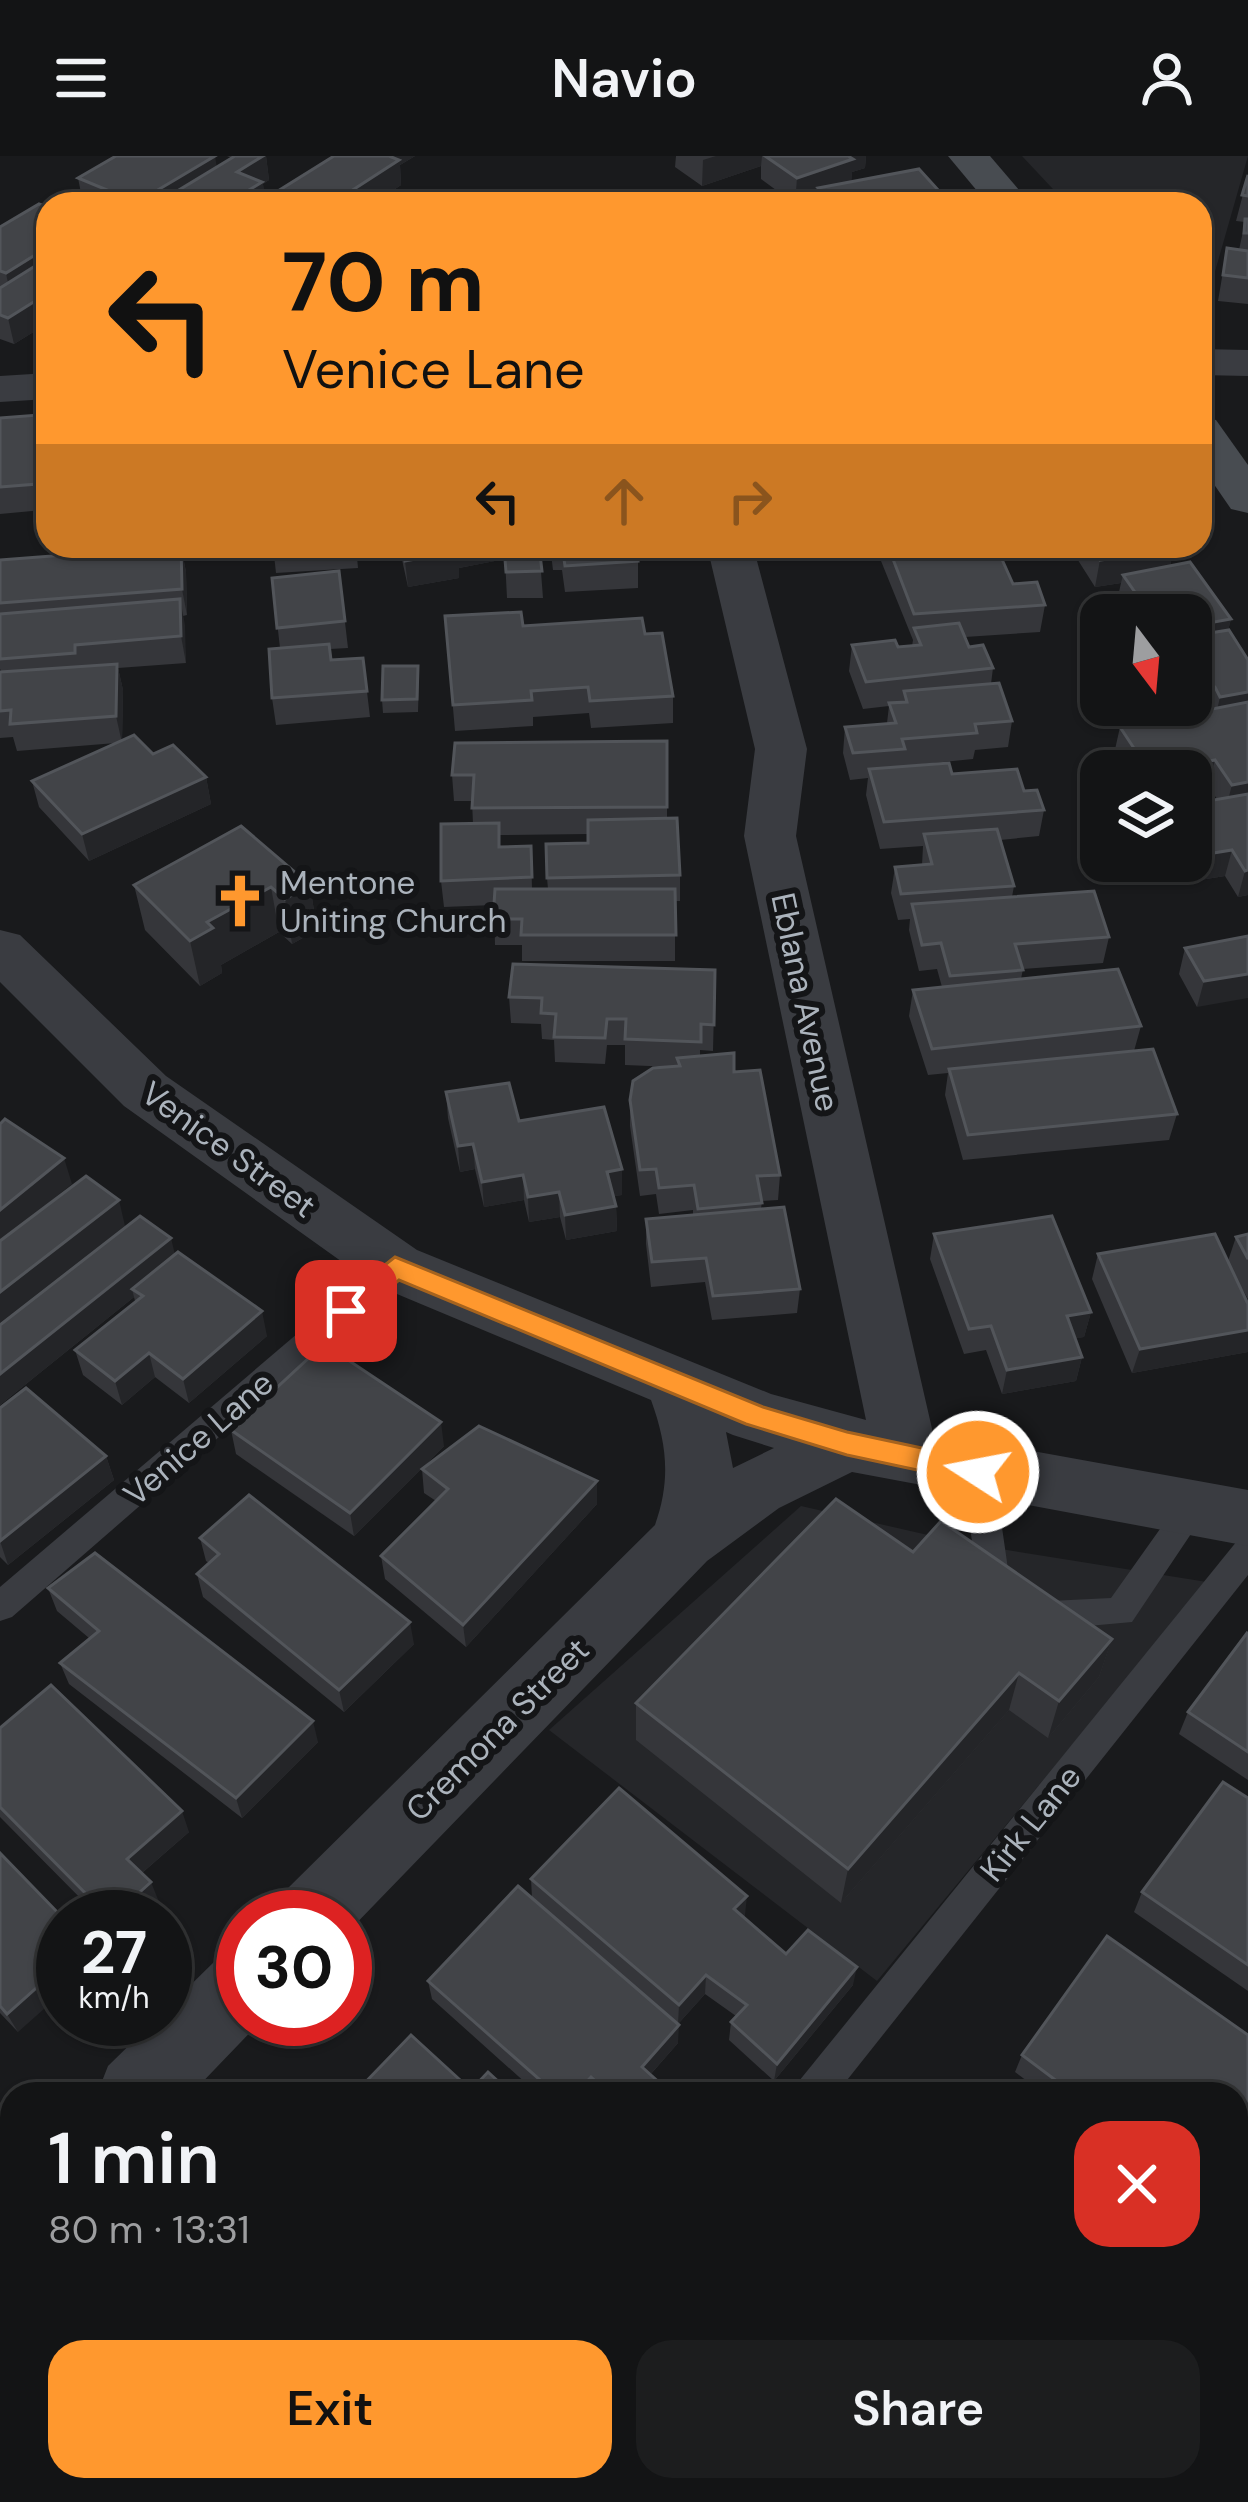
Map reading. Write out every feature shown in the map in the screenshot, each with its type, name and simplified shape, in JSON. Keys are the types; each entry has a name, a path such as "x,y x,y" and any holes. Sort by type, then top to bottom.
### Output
{"street":[{"path":"968,156 1000,192"},
{"path":"1212,362 1248,363"},
{"path":"0,388 36,386"},
{"path":"1212,447 1248,499"},
{"name":"Eblana Avenue","path":"733,558 781,749 770,836 876,1450"},
{"name":"Venice Street","path":"0,949 145,1091 395,1267 756,1416 876,1450 978,1472 1221,1513"},
{"name":"Cremona Street","path":"674,1380 701,1447 702,1491 683,1541"},
{"name":"Cremona Street","path":"338,1890 683,1541 745,1494 876,1450"},
{"path":"148,2082 216,2013"}],"lane":[{"name":"Venice Lane","path":"6,1593 395,1267"},
{"path":"978,1472 993,1576 1044,1616 1120,1612 1221,1513"},
{"name":"Kirk Lane","path":"822,2082 1248,1551"}],"shaded area":[{"path":"1022,156 1248,156 1212,282 1212,192 1056,192"},
{"path":"801,1506 963,1543 1207,1582 877,1981 549,1730"}],"building":[{"path":"116,156 215,156 154,192 112,192 78,178"},
{"path":"235,156 263,156 237,172 262,182 246,192 176,192"},
{"path":"334,156 399,160 350,192 278,191"},
{"path":"765,156 848,156 853,159 797,178"},
{"path":"919,169 939,191 822,192 818,188"},
{"path":"36,206 36,254 6,273 0,271 0,227"},
{"path":"1227,248 1248,251 1248,278 1223,275"},
{"path":"36,266 36,300 8,318 0,315 0,288"},
{"path":"36,415 36,484 0,487 0,418"},
{"path":"181,558 182,589 0,603 0,560"},
{"path":"505,558 540,558 542,571 506,572"},
{"path":"564,558 638,561 565,566"},
{"path":"893,558 1001,558 1013,584 1037,582 1045,605 914,614"},
{"path":"1190,562 1231,619 1212,622 1212,594 1136,594 1123,575"},
{"path":"339,571 345,621 277,628 272,578"},
{"path":"180,599 181,636 75,645 75,653 0,659 0,614"},
{"path":"521,612 523,626 642,618 645,634 662,633 673,696 590,701 588,687 531,691 532,700 453,705 445,616"},
{"path":"959,623 969,647 983,645 993,668 866,682 852,645 895,640 898,647 921,645 914,628"},
{"path":"1229,630 1248,660 1248,692 1220,697 1212,687 1212,633"},
{"path":"329,644 331,660 363,658 367,691 272,698 269,649"},
{"path":"117,664 116,716 10,724 11,710 0,711 0,672"},
{"path":"383,666 418,666 417,699 382,700"},
{"path":"999,683 1012,721 975,724 977,733 902,739 905,749 853,753 845,727 896,723 889,703 907,702 904,691"},
{"path":"1248,702 1248,782 1232,785 1212,761 1212,750 1135,750 1120,727 1212,726 1212,709"},
{"path":"134,735 153,754 173,745 206,777 82,834 32,781"},
{"path":"667,741 667,807 472,808 474,775 452,775 455,743"},
{"path":"949,763 952,774 1017,769 1024,791 1037,790 1044,810 884,822 869,769"},
{"path":"1248,794 1248,870 1232,850 1212,853 1212,800"},
{"path":"677,818 680,875 547,878 546,844 588,843 588,820"},
{"path":"499,823 499,847 531,846 532,877 441,881 441,824"},
{"path":"241,826 310,885 285,899 271,887 207,922 213,928 190,941 134,885"},
{"path":"997,829 1014,886 901,894 895,867 932,864 924,834"},
{"path":"495,889 675,889 676,935 521,935 522,919 493,919"},
{"path":"1094,891 1109,937 1015,944 1023,970 950,976 941,943 922,945 912,904"},
{"path":"1248,936 1248,974 1204,981 1185,948"},
{"path":"513,964 715,970 714,1025 701,1024 701,1042 625,1039 626,1019 607,1019 605,1038 554,1037 556,1014 541,1013 542,998 509,997"},
{"path":"1118,969 1141,1026 932,1049 913,990"},
{"path":"1153,1049 1177,1114 968,1135 949,1069"},
{"path":"734,1053 734,1072 760,1070 780,1175 757,1176 762,1203 698,1209 694,1185 659,1188 656,1169 640,1170 630,1100 633,1081 653,1068 680,1066 677,1058"},
{"path":"509,1083 519,1121 604,1107 622,1169 607,1172 616,1206 565,1215 559,1192 528,1197 523,1175 482,1182 473,1144 458,1146 446,1092"},
{"path":"5,1119 64,1158 0,1210 0,1124"},
{"path":"86,1176 119,1200 0,1292 0,1241"},
{"path":"784,1207 800,1289 713,1296 706,1258 652,1262 646,1219"},
{"path":"140,1216 171,1238 0,1374 0,1325"},
{"path":"1052,1216 1091,1312 1067,1316 1082,1357 1007,1370 991,1326 969,1329 934,1234"},
{"path":"1215,1234 1248,1304 1248,1330 1140,1349 1098,1254"},
{"path":"1248,1234 1248,1259 1236,1237"},
{"path":"178,1252 262,1311 183,1379 149,1353 115,1381 75,1350 143,1296 132,1289"},
{"path":"324,1344 441,1422 350,1513 231,1430"},
{"path":"26,1388 106,1456 0,1541 0,1408"},
{"path":"479,1426 597,1481 463,1625 381,1556 448,1489 422,1469"},
{"path":"249,1495 410,1622 339,1690 197,1574 219,1554 200,1538"},
{"path":"836,1499 913,1552 941,1521 1112,1639 1059,1701 1019,1673 848,1869 636,1703"},
{"path":"95,1553 313,1721 236,1798 60,1663 99,1631 48,1588"},
{"path":"1248,1634 1248,1752 1188,1712"},
{"path":"51,1685 182,1811 127,1859 151,1882 142,1890 82,1890 0,1807 0,1728"},
{"path":"1223,1782 1248,1798 1248,1965 1142,1892"},
{"path":"619,1788 747,1896 734,1909 786,1954 808,1930 857,1967 777,2064 731,2022 747,2005 706,1975 679,2005 531,1879"},
{"path":"0,1853 36,1890 36,1988 7,2014 0,2006"},
{"path":"518,1886 679,2025 642,2067 659,2082 597,2082 591,2077 586,2082 542,2082 428,1981"},
{"path":"1107,1936 1248,2035 1248,2082 1058,2082 1022,2055"},
{"path":"411,2035 462,2082 366,2082"},
{"path":"488,2072 499,2082 479,2082"}],"place":[{"name":"Mentone Uniting Church","path":"240,901"}],"route":[{"path":"346,1311 395,1267 756,1416 847,1444 978,1472"}]}
